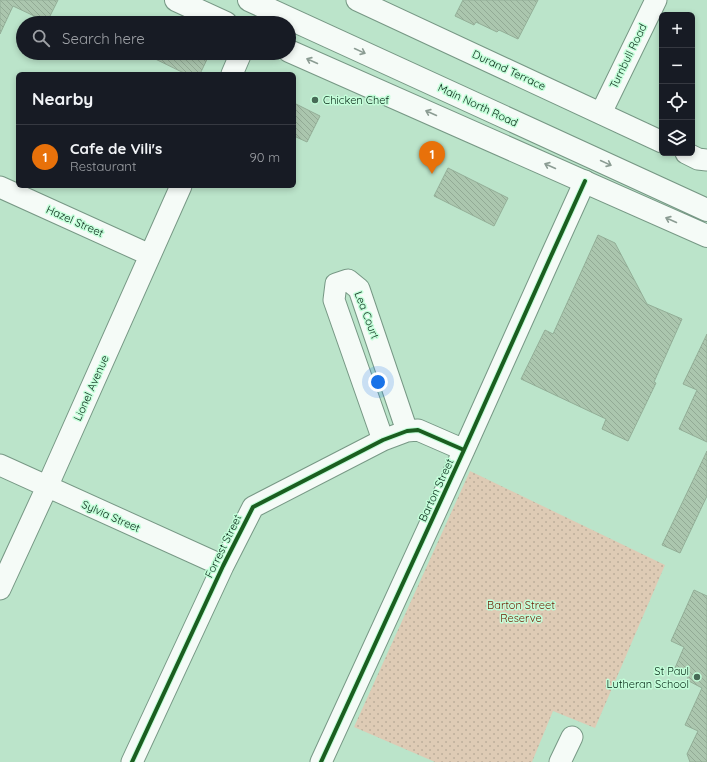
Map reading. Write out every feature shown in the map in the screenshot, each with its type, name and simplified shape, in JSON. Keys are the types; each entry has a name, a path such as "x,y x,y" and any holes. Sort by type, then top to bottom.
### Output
{"highway":[{"path":"176,0 211,16"},
{"name":"Main North Road","path":"249,0 284,16"},
{"name":"Main North Road","path":"296,22 707,210"},
{"path":"296,54 707,236"}],"street":[{"name":"Durand Terrace","path":"357,0 601,112 659,141"},
{"name":"Turnbull Road","path":"601,112 656,0"},
{"path":"233,72 238,60"},
{"path":"692,156 698,159 707,160"},
{"name":"Barton Street","path":"321,762 585,181"},
{"name":"Hazel Street","path":"0,187 150,255"},
{"name":"Lionel Avenue","path":"0,589 180,188"},
{"name":"Lea Court","path":"383,440 334,300 336,284 348,280 360,289 408,431"},
{"name":"Forrest Street","path":"132,762 223,566 253,506 383,440 408,431 418,430 464,450"},
{"name":"Sylvia Street","path":"0,465 223,566"},
{"path":"560,762 572,737"}],"green space":[{"name":"Barton Street Reserve","path":"470,471 665,565 595,728 553,711 532,762 435,762 354,727"}],"building":[{"path":"0,0 58,0 50,16 34,16 13,6 0,34"},
{"path":"463,0 538,0 518,39 499,30 497,32 476,22 474,25 455,16"},
{"path":"157,60 207,60 201,72 182,72"},
{"path":"296,104 320,116 307,142 296,137"},
{"path":"448,168 508,198 494,226 434,196"},
{"path":"598,235 615,243 647,304 682,319 654,382 656,383 628,441 602,429 606,419 521,379 545,330 553,334"},
{"path":"707,334 707,442 679,429 697,390 683,384"},
{"path":"707,451 707,496 680,553 662,545"},
{"name":"St Paul Lutheran School","path":"694,590 707,596 707,762 690,762 687,754 698,731 685,725 702,688 687,680 689,674 675,668 684,647 671,641"}],"cycle path":[{"path":"321,762 585,181"},
{"path":"132,762 223,566 253,507 383,440 407,431 418,430 464,450"}],"place":[{"name":"Chicken Chef","path":"315,100"},
{"name":"Cafe de Vili's","path":"432,174"},
{"name":"St Paul Lutheran School","path":"697,677"}]}
